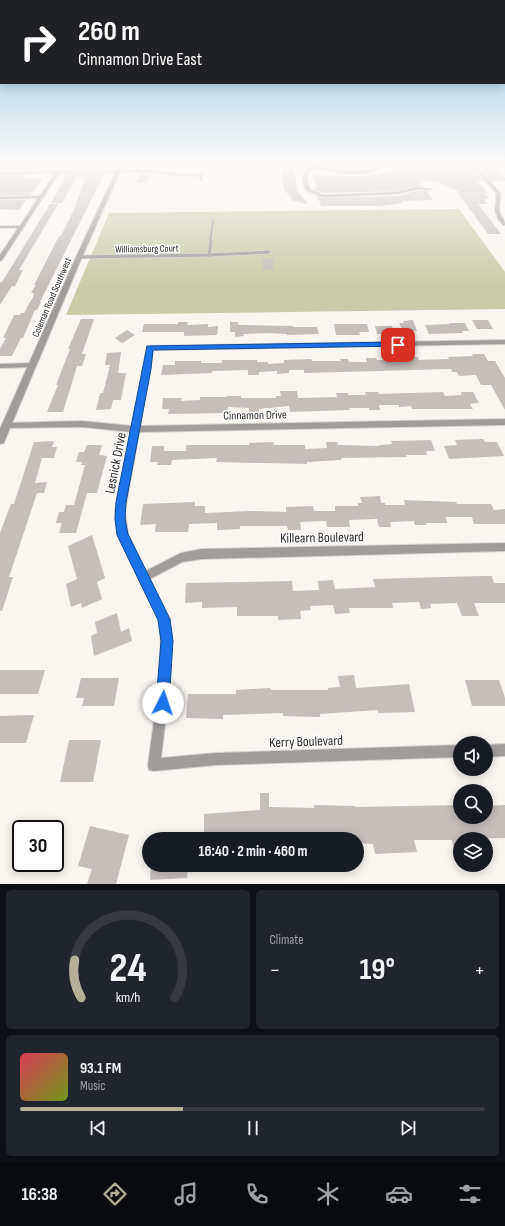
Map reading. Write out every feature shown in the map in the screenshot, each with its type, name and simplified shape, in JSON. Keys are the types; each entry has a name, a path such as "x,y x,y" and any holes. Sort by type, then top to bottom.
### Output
{"street":[{"path":"0,259 36,204"},
{"name":"Coleman Road Southwest","path":"0,440 103,204"},
{"path":"497,204 496,210 505,224"},
{"path":"0,227 22,227"},
{"name":"Lesnick Drive","path":"154,765 163,703 167,641 164,619 123,535 120,519 121,502 136,429 150,348 505,342"},
{"path":"0,366 32,365"},
{"name":"Cinnamon Drive","path":"6,425 82,424 136,429 505,422"},
{"name":"Killearn Boulevard","path":"144,577 181,558 202,554 505,547"},
{"path":"493,751 505,750"},
{"name":"Kerry Boulevard","path":"154,765 216,759 453,752"}],"lane":[{"path":"209,255 213,220"},
{"name":"Williamsburg Court","path":"79,257 209,255 216,253 269,252"}],"green space":[{"path":"459,209 505,272 505,309 66,315 109,213"}],"building":[{"path":"0,204 23,204 19,210 0,209"},
{"path":"50,204 58,204 19,270 23,270 15,286 12,286 0,305 0,282 2,282"},
{"path":"76,204 89,204 37,310 35,310 23,338 21,338 12,356 0,356 0,349 6,338 3,338 14,315 24,313 33,297 34,293 31,293 36,285 34,285 59,236 61,236"},
{"path":"320,204 393,204 380,206 321,206"},
{"path":"466,204 478,204 501,234 488,234"},
{"path":"263,258 273,258 273,270 263,270"},
{"path":"81,319 94,319 82,354 86,354 82,366 77,366 63,412 47,412 70,349 68,349"},
{"path":"413,320 417,331 403,331 399,323"},
{"path":"472,320 488,320 493,329 477,329"},
{"path":"178,322 188,322 187,325 208,324 208,327 218,326 217,335 184,336 184,332 142,332 144,324 178,324"},
{"path":"230,322 238,322 238,325 317,327 319,334 287,335 267,333 243,334 244,336 235,337 235,332 230,332"},
{"path":"449,323 465,323 469,331 462,331 463,333 429,334 425,325 450,324"},
{"path":"334,324 367,324 369,332 359,332 360,335 336,335"},
{"path":"375,326 392,326 394,334 377,334"},
{"path":"127,330 135,335 122,343 115,338"},
{"path":"121,352 118,373 126,373 121,400 113,400 111,409 96,410 99,397 101,393 103,393 110,365 105,365 107,353"},
{"path":"472,354 484,354 488,361 495,361 505,378 505,410 491,385 481,385 476,375 459,376 457,372 452,372 451,369 304,373 304,370 289,370 289,373 277,374 277,371 259,372 259,375 248,375 248,370 161,375 163,365 175,365 175,361 222,363 222,360 257,360 257,362 268,362 268,364 284,363 284,360 311,359 312,361 341,361 340,359 348,359 349,362 367,362 366,358 376,358 377,360 395,360 394,358 403,357 418,357 419,360 449,359 448,357 473,356"},
{"path":"280,391 297,391 298,398 337,397 336,393 366,395 365,392 378,392 379,394 443,392 445,396 462,395 461,392 473,392 479,403 470,404 473,409 412,409 411,406 399,407 399,405 379,405 380,410 369,410 369,408 349,408 350,410 290,412 289,406 259,409 259,412 249,412 249,408 228,407 227,413 168,414 169,409 162,409 163,398 182,398 181,401 200,400 200,397 226,396 241,396 241,398 276,398 276,396 281,396"},
{"path":"483,439 485,442 497,442 504,456 449,459 444,446 457,445 455,440"},
{"path":"431,440 435,451 426,451 427,455 406,455 407,457 341,458 341,460 307,462 307,464 216,462 217,458 172,460 171,465 157,465 158,462 150,462 152,446 164,446 164,451 186,451 186,445 249,445 249,443 273,442 274,445 305,445 305,449 327,448 326,442 337,442 338,445 379,446 392,444 391,441"},
{"path":"54,441 52,447 57,447 54,458 42,458 35,483 47,482 44,493 37,493 9,577 13,577 2,611 0,611 0,533 11,504 14,504 34,442"},
{"path":"87,445 102,445 99,455 107,456 97,493 87,493 76,533 59,533 62,523 56,523 59,512 64,512 66,505 74,505 85,465 81,465 82,462 76,462 79,452 84,452"},
{"path":"380,496 381,503 385,503 385,505 405,505 404,500 456,502 457,504 491,504 494,510 505,509 505,524 474,524 472,517 446,517 447,523 426,523 427,525 415,525 414,521 390,522 391,527 379,527 377,519 349,520 350,527 327,527 326,521 300,522 301,530 288,530 287,526 240,526 240,529 217,530 217,523 189,524 188,532 155,532 156,524 140,525 143,504 195,502 195,506 205,506 205,513 250,511 286,512 286,507 313,506 314,511 335,511 335,506 358,506 358,503 362,503 360,497"},
{"path":"92,535 105,578 97,582 102,599 82,608 81,603 71,607 66,584 77,579 68,546"},
{"path":"492,576 494,583 505,583 505,603 474,603 479,616 462,616 457,603 430,604 431,608 421,609 419,602 392,603 393,608 349,608 350,613 335,614 333,605 310,606 311,610 300,611 301,619 278,620 278,616 237,616 237,607 202,608 202,602 185,603 186,583 292,581 293,591 319,590 318,581 333,580 335,589 375,587 373,579"},
{"path":"117,613 121,632 129,628 132,641 94,656 91,636 97,633 95,622"},
{"path":"0,670 45,670 38,694 0,694"},
{"path":"354,675 356,688 409,684 415,712 378,713 378,710 320,714 320,717 283,716 283,713 223,715 223,719 186,718 188,694 236,694 236,690 270,688 270,690 328,690 328,688 340,687 338,676"},
{"path":"81,678 119,678 114,706 82,706 84,698 76,698"},
{"path":"465,680 499,680 505,698 505,706 472,706"},
{"path":"34,715 26,743 0,743 0,716"},
{"path":"69,740 101,740 93,782 60,782"},
{"path":"260,793 269,793 269,807 314,808 314,805 356,807 453,805 453,824 493,824 493,806 505,805 505,838 493,838 493,832 453,832 453,844 452,840 414,840 417,852 375,854 373,844 364,843 364,832 204,832 204,814 260,810"},
{"path":"90,826 129,835 116,884 87,884 92,869 78,866"},
{"path":"151,872 187,872 187,878 150,880"}],"route":[{"path":"163,703 167,641 164,619 123,535 120,519 121,502 136,429 150,348 398,345"}]}
